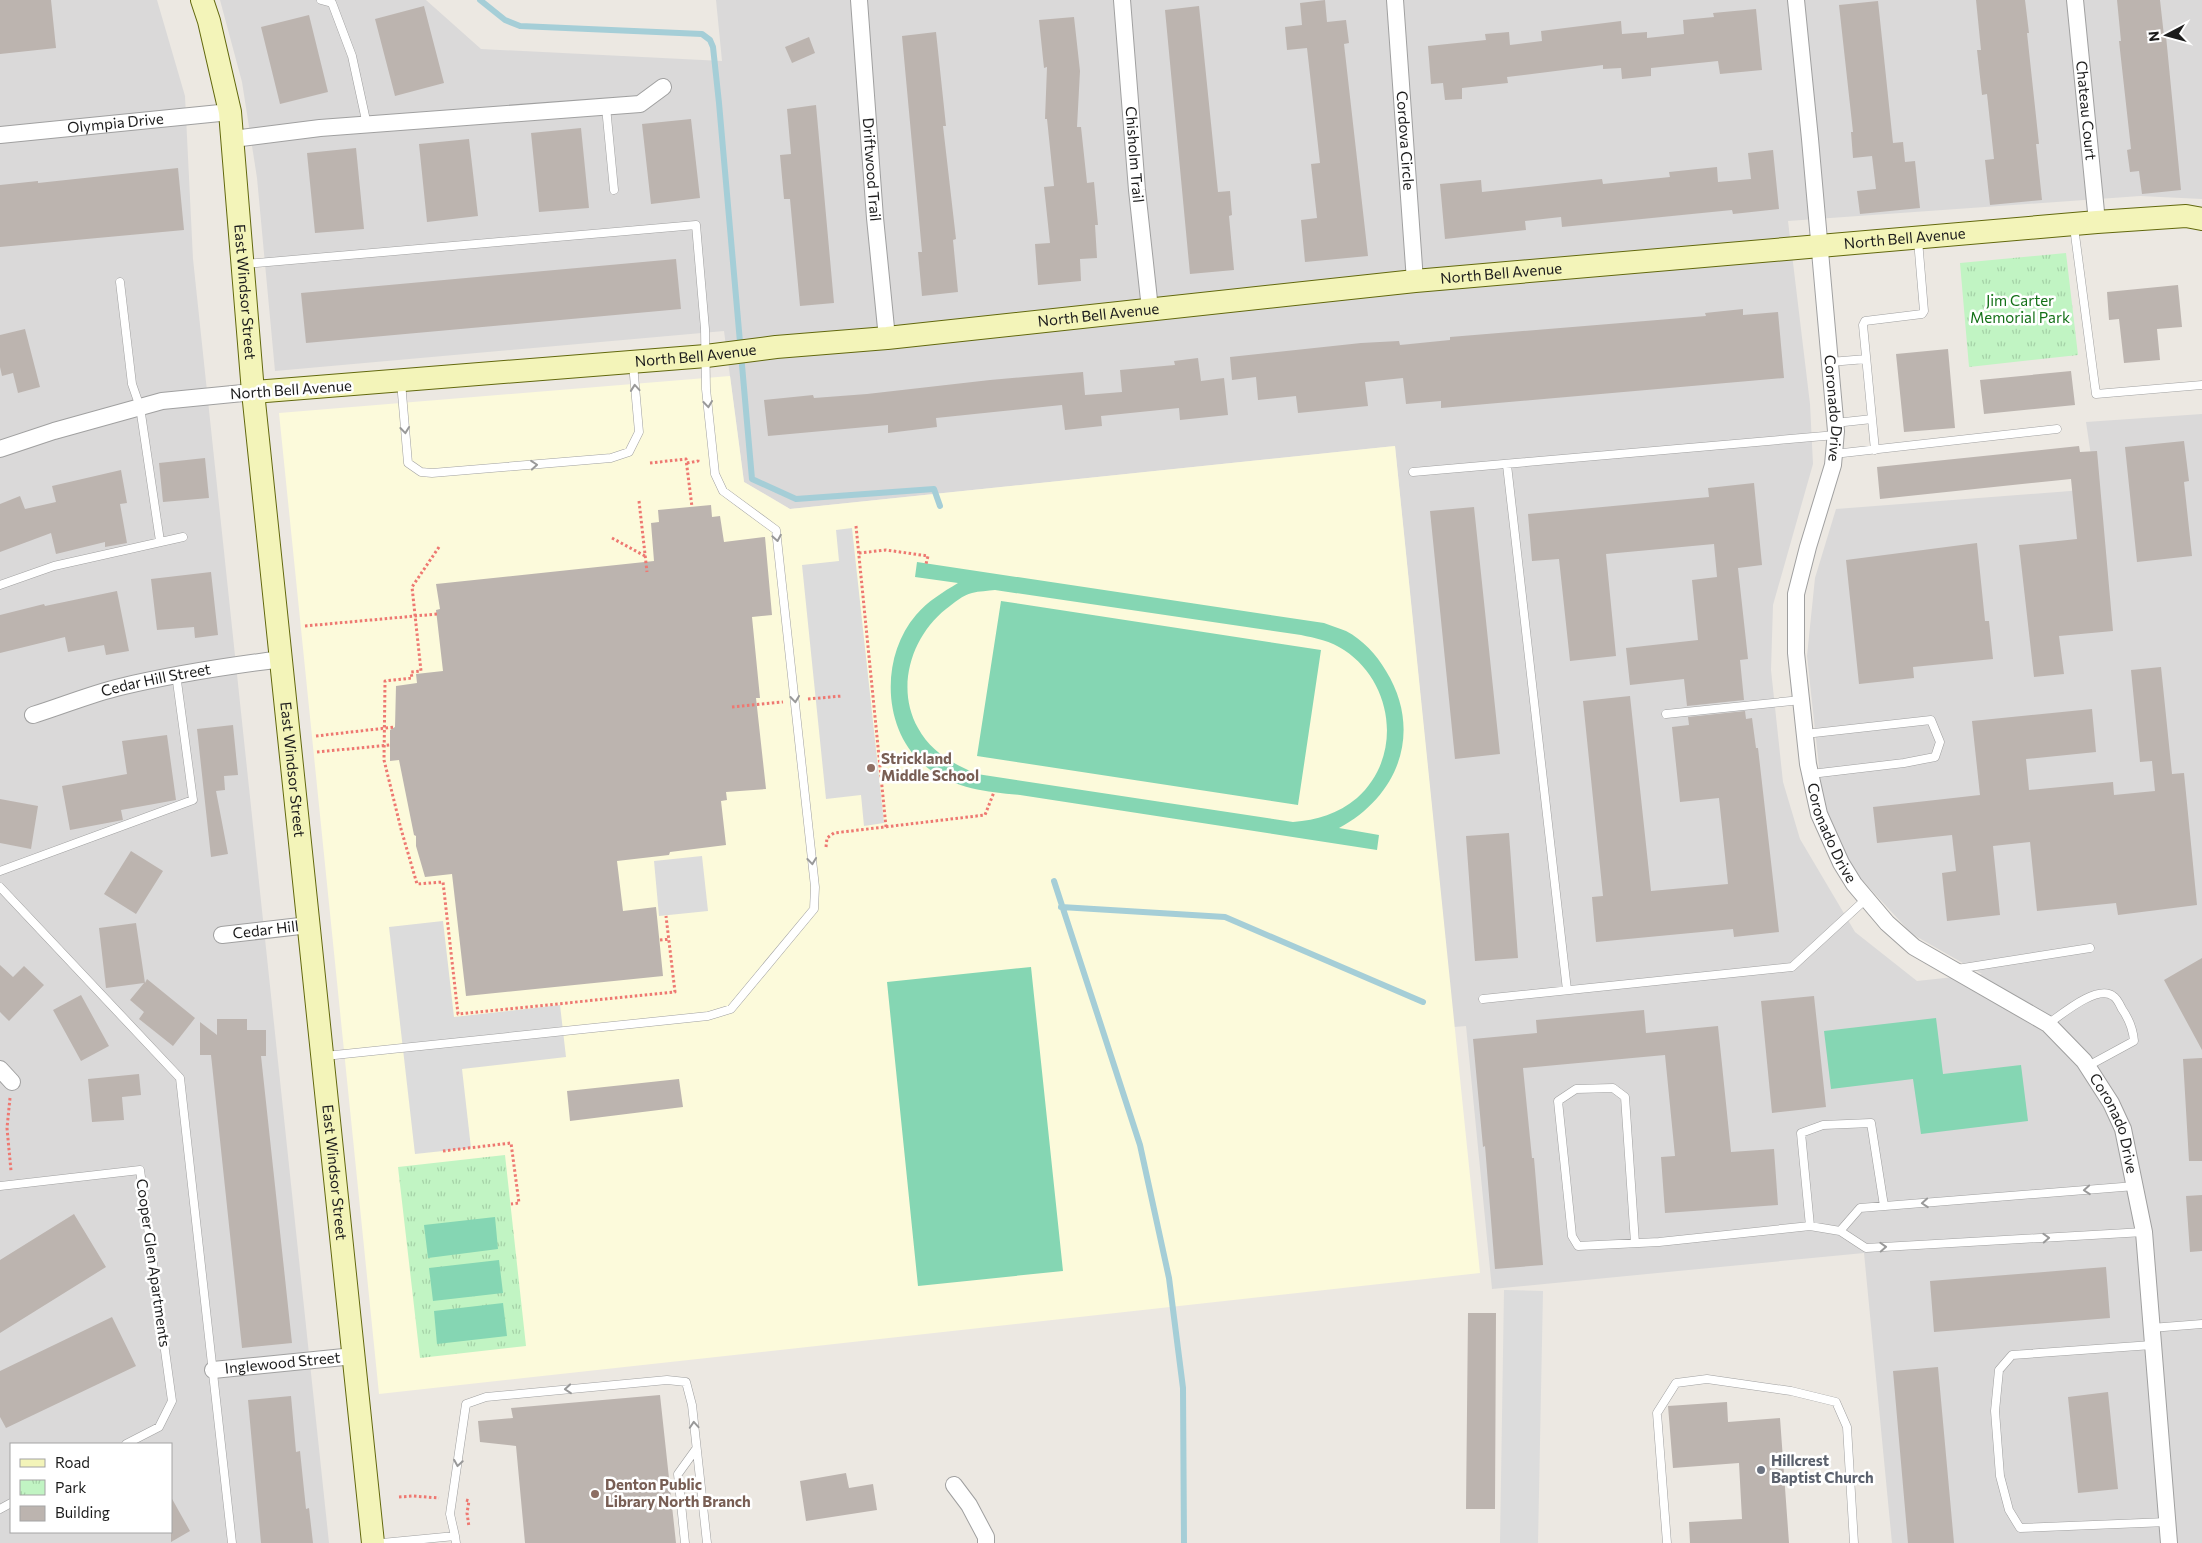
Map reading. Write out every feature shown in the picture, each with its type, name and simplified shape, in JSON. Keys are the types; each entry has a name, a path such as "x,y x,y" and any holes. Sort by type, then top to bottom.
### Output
{"street":[{"name":"East Windsor Street","path":"202,0 209,21 230,112 233,139 253,392 373,1543"},
{"name":"Driftwood Trail","path":"859,0 875,218 887,338"},
{"name":"Chisholm Trail","path":"1122,0 1136,181 1150,308"},
{"name":"Cordova Circle","path":"1395,0 1415,281"},
{"name":"Coronado Drive","path":"1796,0 1835,429 1834,454 1828,485 1808,547 1796,594 1796,653 1810,774 1819,814 1841,863 1854,884 1887,923 1914,947 2048,1024 2088,1066 2111,1103 2123,1129 2144,1232 2168,1543"},
{"name":"Chateau Court","path":"2075,0 2097,222"},
{"path":"233,139 320,128 640,104 663,87"},
{"name":"Olympia Drive","path":"0,135 230,112"},
{"name":"North Bell Avenue","path":"0,449 54,431 162,401 633,362 887,338 1150,308 1415,281 2097,222 2186,216 2202,219"},
{"name":"Cedar Hill Street","path":"33,715 120,687 176,674 282,658"},
{"name":"Cedar Hill","path":"222,935 309,926"},
{"path":"0,1069 12,1082"},
{"name":"Inglewood Street","path":"213,1370 354,1356"},
{"path":"954,1485 969,1506 986,1537 986,1543"}],"lane":[{"path":"321,0 332,3 352,56 367,125"},
{"path":"606,107 614,190"},
{"path":"2074,224 2096,394 2202,385"},
{"path":"242,264 696,225 708,355 706,389 715,474 723,491 776,530 815,887 814,909 731,1009 708,1016 323,1056"},
{"path":"1876,450 1863,324 1865,321 1922,314 1924,312 1917,238"},
{"path":"120,282 132,384 140,408 160,541"},
{"path":"1830,362 1866,359"},
{"path":"401,382 408,463 421,472 469,471 611,458 630,452 639,432 633,362"},
{"path":"1413,472 1506,465 1835,429 1872,419"},
{"path":"1834,454 2057,429"},
{"path":"1506,465 1567,990"},
{"path":"0,585 54,566 183,537"},
{"path":"0,871 193,800 176,674"},
{"path":"1666,714 1802,700"},
{"path":"1805,734 1931,720 1940,742 1934,757 1904,763 1810,774"},
{"path":"0,887 180,1078 232,1543"},
{"path":"1482,999 1792,967 1866,899"},
{"path":"1955,970 2090,948"},
{"path":"2048,1024 2095,994 2106,993 2114,996 2126,1014 2133,1032 2134,1041 2088,1066"},
{"path":"1635,1243 1625,1096 1613,1088 1576,1089 1558,1101 1572,1236 1578,1246 1635,1243 1810,1226 1840,1231 1866,1248 2144,1232"},
{"path":"1810,1226 1800,1133 1823,1125 1871,1123 1884,1206"},
{"name":"Cooper Glen Apartments","path":"0,1186 140,1170 172,1401 158,1427 128,1443"},
{"path":"1840,1231 1860,1208 2136,1186"},
{"path":"2150,1328 2202,1324"},
{"path":"2152,1345 2012,1355 1999,1370 1995,1411 2000,1476 2009,1510 2020,1528 2167,1522"},
{"path":"1667,1543 1657,1414 1676,1383 1707,1379 1791,1391 1836,1402 1847,1427 1854,1543"},
{"path":"382,1543 455,1539 450,1514 466,1404 486,1397 667,1380 686,1382 692,1406 707,1543"},
{"path":"685,1543 678,1474 696,1449"}],"path":[{"path":"687,463 698,461 697,452"},
{"path":"650,464 686,459 692,507"},
{"path":"639,501 647,572"},
{"path":"856,526 886,827"},
{"path":"612,538 645,556"},
{"path":"440,547 412,587 421,671 411,672 412,678 385,680 383,746 400,828 417,884 443,882 458,1014 675,992 666,916"},
{"path":"859,553 886,550 928,556 926,564"},
{"path":"305,626 436,614"},
{"path":"807,700 842,696"},
{"path":"732,708 785,702"},
{"path":"316,736 395,727"},
{"path":"317,752 390,745"},
{"path":"826,847 827,838 834,832 985,815 994,792"},
{"path":"660,940 669,939"},
{"path":"12,1082 6,1128 12,1184"},
{"path":"443,1151 511,1143 519,1203 510,1204"},
{"path":"399,1498 413,1496 443,1498"},
{"path":"466,1500 469,1501 467,1513 469,1533"}],"shaded area":[{"path":"0,0 157,0 185,96 193,259 329,1543 0,1543"},
{"path":"220,0 426,0 481,49 722,61 716,0 2202,0 2202,199 2140,196 1788,221 1810,404 1813,464 1773,605 1771,670 1783,782 1800,839 1855,932 1917,981 1982,974 1912,934 1849,866 1824,813 1807,656 1815,578 1836,509 2096,489 2086,422 2202,414 2202,1543 1892,1543 1864,1253 1492,1289 1466,1026 1454,1027 1395,446 790,509 744,482 724,331 275,371 257,178 242,82"},
{"name":"Strickland Middle School","path":"730,376 744,482 790,509 1395,446 1480,1273 379,1394 279,413"},
{"path":"852,528 884,823 864,826 861,795 826,799 802,565 839,561 836,530"},
{"path":"702,856 708,911 659,916 654,861"},
{"path":"443,921 454,1017 560,1005 566,1057 462,1069 471,1148 415,1154 389,927"},
{"path":"1504,1290 1543,1291 1538,1543 1500,1543"}],"green space":[{"name":"Jim Carter Memorial Park","path":"2066,253 2078,355 1969,367 1960,263"},
{"path":"917,562 1324,623 1346,631 1369,648 1378,659 1397,694 1403,716 1403,739 1399,760 1390,780 1377,798 1360,815 1339,828 1379,835 1377,850 984,791 961,785 939,776 913,754 902,737 894,717 891,674 896,652 904,633 916,615 941,593 958,583 915,577","holes":["995,590 1301,635 1334,644 1361,664 1374,681 1382,701 1386,721 1386,742 1381,762 1372,781 1350,804 1319,818 1302,821 1293,822 977,774 959,766 929,744 918,728 911,712 908,696 908,679 911,663 924,633 946,609 965,596 978,592"]},
{"path":"1001,601 1321,650 1298,805 977,756"},
{"path":"1031,967 1063,1271 918,1286 887,982"},
{"path":"1936,1018 1943,1074 2021,1065 2028,1121 1921,1134 1913,1079 1831,1089 1824,1031"},
{"path":"505,1155 526,1346 420,1358 398,1167"},
{"path":"495,1217 498,1249 428,1258 424,1225"},
{"path":"499,1260 503,1293 433,1301 429,1268"},
{"path":"503,1303 507,1336 437,1344 434,1311"}],"building":[{"path":"0,0 51,0 56,48 0,54"},
{"path":"1325,0 1327,22 1346,20 1349,43 1344,44 1368,256 1305,262 1301,220 1317,218 1311,164 1320,163 1307,48 1287,50 1285,27 1302,25 1300,3"},
{"path":"1976,0 2025,0 2039,144 2036,144 2042,200 1990,205 1985,160 1994,159 1987,94 1982,95 1977,50 1981,50"},
{"path":"2117,0 2160,0 2164,36 2166,36 2181,190 2142,194 2139,171 2130,172 2127,150 2131,149 2119,41 2121,41"},
{"path":"1878,1 1893,143 1903,142 1905,162 1915,161 1920,208 1860,214 1857,191 1876,189 1872,156 1853,158 1851,132 1853,132 1839,5"},
{"path":"424,6 444,83 395,96 375,19"},
{"path":"1199,6 1218,192 1230,191 1232,215 1229,216 1234,270 1190,274 1165,10"},
{"path":"1756,9 1762,70 1720,74 1718,61 1651,68 1651,76 1622,79 1621,68 1603,69 1603,65 1507,77 1508,83 1462,88 1462,99 1445,100 1443,83 1431,84 1428,46 1486,40 1485,34 1509,32 1510,45 1542,41 1541,31 1621,21 1622,34 1647,32 1647,38 1684,34 1683,20 1714,17 1713,13"},
{"path":"309,15 328,92 280,104 261,27"},
{"path":"1074,17 1080,71 1077,127 1081,127 1087,183 1094,182 1098,225 1095,225 1097,258 1080,259 1081,281 1038,285 1035,244 1050,243 1044,187 1054,186 1047,119 1045,119 1047,67 1044,68 1039,20"},
{"path":"936,32 946,126 943,126 956,239 953,240 958,292 922,296 918,252 922,252 902,36"},
{"path":"809,37 815,53 792,63 785,47"},
{"path":"816,105 834,303 800,306 790,199 784,199 780,155 791,154 787,109"},
{"path":"691,119 700,198 651,204 642,124"},
{"path":"581,128 589,208 539,212 531,133"},
{"path":"469,139 478,216 427,222 419,144"},
{"path":"356,148 364,229 315,233 307,153"},
{"path":"1773,150 1779,209 1733,214 1732,210 1562,227 1561,217 1525,221 1526,230 1445,239 1440,184 1481,180 1482,192 1602,179 1603,184 1670,177 1669,172 1717,167 1718,182 1751,179 1748,153"},
{"path":"178,168 184,230 0,247 0,185 38,181 38,183"},
{"path":"676,259 681,309 306,343 301,293"},
{"path":"2178,285 2182,327 2157,329 2160,360 2124,363 2119,319 2109,320 2107,292"},
{"path":"1743,309 1743,315 1778,312 1784,378 1441,408 1441,401 1406,404 1403,378 1365,382 1368,406 1298,413 1296,396 1258,400 1256,377 1232,380 1230,357 1361,343 1399,341 1400,345 1450,340 1450,337 1706,316 1705,313"},
{"path":"25,329 40,387 18,393 13,373 2,376 0,367 0,335"},
{"path":"1948,349 1955,428 1904,432 1896,354"},
{"path":"1198,358 1201,381 1224,378 1228,415 1180,420 1179,408 1101,416 1102,426 1065,430 1062,405 936,418 937,427 888,433 888,425 768,436 764,400 813,395 814,398 867,394 1083,372 1085,395 1122,392 1120,370 1175,365 1174,361"},
{"path":"2071,371 2075,405 1984,414 1980,380"},
{"path":"2184,441 2189,481 2184,482 2192,556 2137,562 2125,447"},
{"path":"2079,446 2080,452 2097,451 2113,631 2059,636 2064,674 2034,677 2019,545 2077,539 2071,479 1880,499 1877,467"},
{"path":"205,458 209,498 163,502 159,463"},
{"path":"121,470 127,503 120,504 127,543 105,547 105,542 56,554 51,533 0,552 0,504 20,496 25,509 56,502 52,486"},
{"path":"1754,483 1762,565 1738,568 1748,659 1740,660 1744,700 1687,706 1684,679 1630,685 1626,648 1698,640 1692,580 1717,577 1714,544 1606,554 1616,656 1570,661 1559,559 1532,561 1528,514 1709,497 1708,488"},
{"path":"711,505 712,517 720,516 724,542 765,537 772,615 752,617 760,698 756,698 766,789 726,792 727,800 721,801 726,845 670,852 669,855 617,861 623,911 656,907 663,976 466,996 452,874 425,877 416,846 416,836 414,835 399,760 390,761 390,730 395,727 396,686 417,683 416,674 443,671 436,610 440,609 436,584 654,561 651,523 659,522 658,510"},
{"path":"1474,507 1500,754 1455,759 1430,511"},
{"path":"1977,543 1985,621 1989,621 1993,659 1913,667 1914,678 1859,684 1846,560"},
{"path":"211,572 218,635 195,638 194,627 157,630 151,579"},
{"path":"117,591 129,651 106,655 104,645 68,652 65,637 0,653 0,615 44,604 45,606"},
{"path":"2161,667 2172,774 2184,773 2197,905 2118,915 2116,903 2037,911 2030,842 1993,846 2000,915 1947,921 1942,873 1956,871 1952,835 1877,843 1873,807 1980,795 1972,721 2092,709 2096,752 2026,759 2029,790 2113,782 2114,795 2155,791 2152,761 2140,762 2131,670"},
{"path":"1630,696 1651,891 1728,884 1719,798 1680,802 1672,727 1689,725 1688,717 1745,711 1746,719 1752,718 1756,748 1758,748 1779,932 1734,937 1733,929 1596,942 1592,897 1603,896 1583,701"},
{"path":"233,725 238,775 224,776 225,790 216,791 228,854 211,857 197,729"},
{"path":"167,735 176,800 121,810 123,820 70,830 62,786 127,774 122,741"},
{"path":"0,799 38,806 31,849 0,843"},
{"path":"1509,833 1518,958 1475,961 1466,836"},
{"path":"131,851 163,871 136,914 104,894"},
{"path":"136,923 145,983 147,979 195,1018 173,1046 139,1019 144,1012 130,1000 144,983 106,988 99,928"},
{"path":"2202,958 2202,1050 2164,980"},
{"path":"0,965 13,977 24,966 44,985 9,1021 0,1012"},
{"path":"81,995 109,1046 81,1061 53,1010"},
{"path":"1814,996 1826,1107 1772,1113 1761,1001"},
{"path":"1644,1010 1646,1033 1718,1026 1731,1152 1774,1149 1778,1205 1665,1213 1661,1157 1675,1156 1665,1055 1523,1068 1532,1158 1534,1158 1543,1265 1495,1269 1485,1146 1483,1147 1473,1039 1537,1033 1536,1020"},
{"path":"217,1019 247,1019 247,1030 266,1030 266,1056 261,1056 292,1343 242,1348 211,1055 200,1055 200,1022 217,1035"},
{"path":"2202,1058 2202,1161 2189,1161 2183,1059"},
{"path":"139,1074 141,1095 122,1097 124,1120 92,1122 88,1079"},
{"path":"679,1079 683,1107 570,1121 567,1091"},
{"path":"2202,1195 2202,1251 2190,1252 2186,1196"},
{"path":"74,1214 106,1267 0,1333 0,1260"},
{"path":"2106,1267 2110,1318 1934,1332 1930,1281"},
{"path":"1468,1313 1496,1313 1495,1509 1466,1509"},
{"path":"112,1317 136,1366 6,1428 0,1417 0,1371"},
{"path":"1938,1367 1954,1543 1908,1543 1893,1371"},
{"path":"2108,1392 2118,1489 2078,1493 2068,1397"},
{"name":"Denton Public Library North Branch","path":"660,1395 676,1543 525,1543 516,1446 480,1442 478,1421 513,1418 511,1408"},
{"path":"291,1396 296,1452 300,1451 306,1509 309,1508 313,1543 261,1543 248,1400"},
{"name":"Hillcrest Baptist Church","path":"1727,1402 1728,1422 1780,1418 1789,1543 1690,1543 1689,1522 1742,1519 1739,1463 1673,1468 1668,1406"},
{"path":"846,1473 849,1488 873,1484 877,1510 806,1521 800,1481"},
{"path":"172,1499 190,1531 171,1542 172,1533"}],"waterway":[{"path":"480,0 505,20 520,26 702,34 710,40 713,47 719,103 752,479 796,499 934,489 940,506"},
{"path":"1054,881 1140,1145 1169,1278 1183,1388 1184,1543"},
{"path":"1061,907 1225,917 1423,1002"}],"place":[{"name":"Strickland Middle School","path":"871,768"},
{"name":"Hillcrest Baptist Church","path":"1761,1470"},
{"name":"Denton Public Library North Branch","path":"595,1494"}]}
